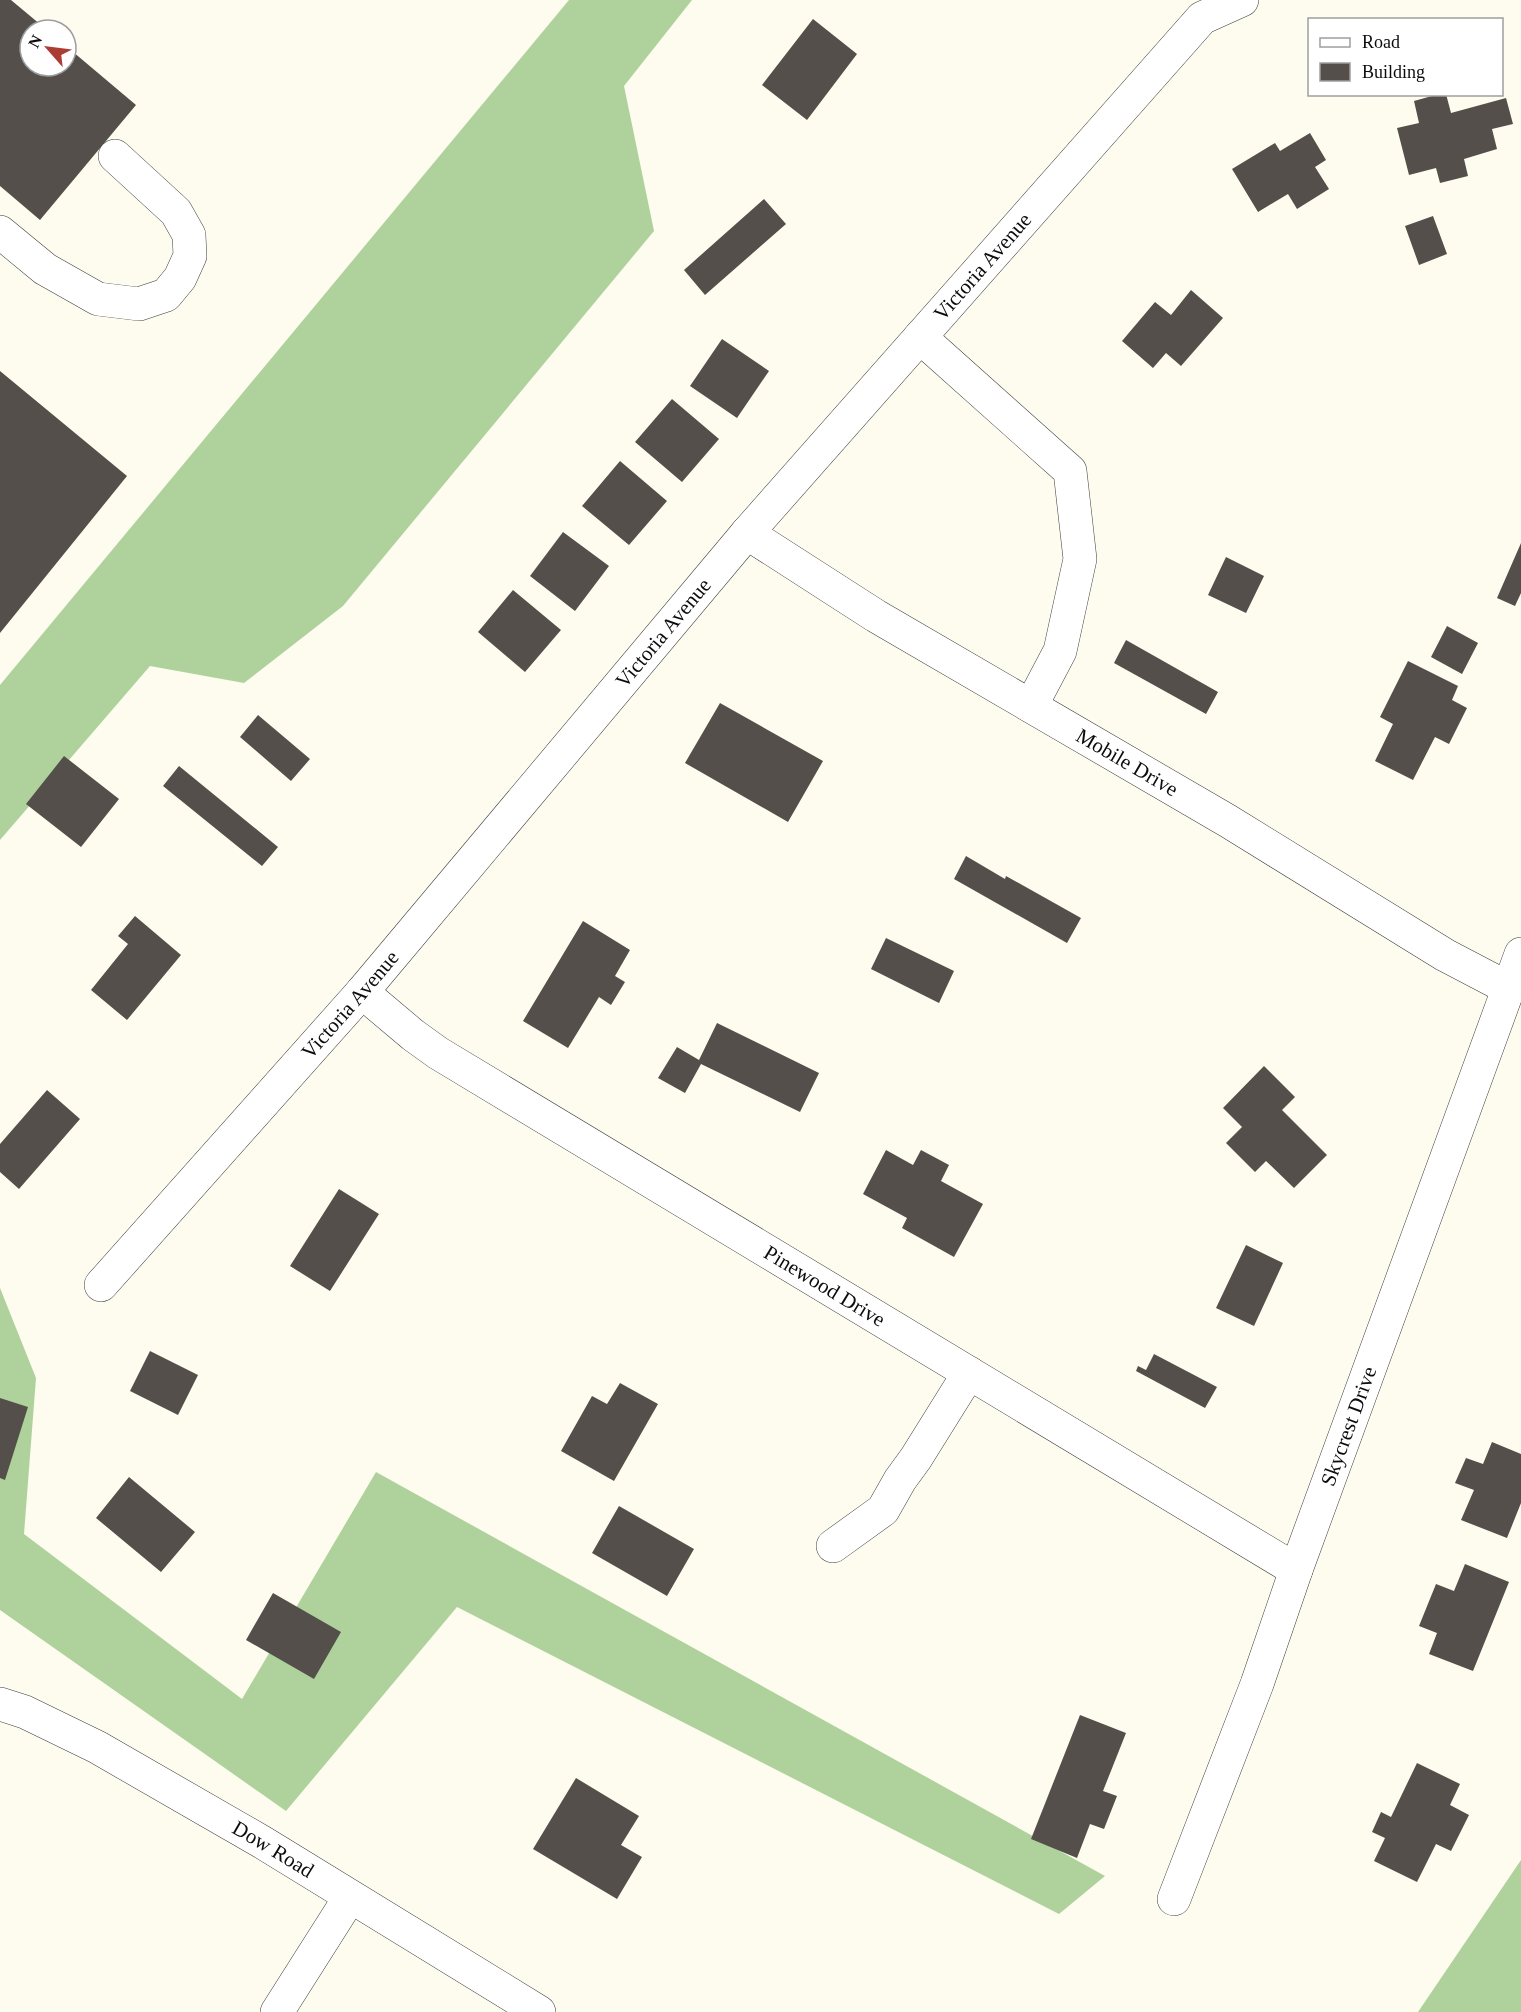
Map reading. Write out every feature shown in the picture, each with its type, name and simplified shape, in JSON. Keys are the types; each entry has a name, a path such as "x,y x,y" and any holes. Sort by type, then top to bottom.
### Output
{"street":[{"name":"Victoria Avenue","path":"101,1284 362,992 747,533 1202,18 1242,0"},
{"path":"0,232 45,269 98,299 139,304 166,296 180,278 190,256 189,235 176,212 115,156"},
{"path":"920,337 1070,471 1080,559 1060,651 1031,706"},
{"name":"Mobile Drive","path":"747,533 876,616 1228,821 1445,955 1508,988"},
{"name":"Skycrest Drive","path":"1174,1899 1257,1684 1296,1570 1521,954"},
{"name":"Pinewood Drive","path":"362,992 412,1035 438,1053 1296,1570"},
{"path":"833,1546 883,1510 969,1373"},
{"name":"Dow Road","path":"0,1704 25,1712 97,1747 262,1842 539,2012"},
{"path":"277,2012 350,1897"}],"green space":[{"path":"569,0 692,0 624,86 654,231 343,606 244,683 150,666 0,840 0,685"},
{"path":"0,1288 36,1378 24,1534 242,1699 376,1472 1105,1876 1059,1914 457,1607 286,1811 0,1610"},
{"path":"1521,1860 1521,2012 1418,2012"}],"building":[{"path":"0,0 11,0 33,18 18,18 18,78 78,78 78,56 136,105 40,220 0,186"},
{"path":"813,19 857,54 807,120 762,85"},
{"path":"1432,96 1447,96 1451,113 1506,98 1513,124 1492,129 1497,149 1464,159 1468,176 1440,183 1436,168 1409,175 1397,128 1419,123 1414,101"},
{"path":"1310,133 1326,160 1315,167 1329,189 1297,209 1288,194 1258,212 1232,169 1275,143 1280,151"},
{"path":"764,199 786,224 705,295 684,270"},
{"path":"1433,216 1447,254 1419,265 1405,226"},
{"path":"1191,290 1223,318 1181,366 1166,353 1153,368 1122,341 1155,302 1171,315"},
{"path":"722,339 769,371 737,418 690,386"},
{"path":"0,371 127,476 0,633"},
{"path":"672,399 719,439 682,482 635,442"},
{"path":"620,461 667,501 629,545 582,506"},
{"path":"563,532 609,566 575,611 530,576"},
{"path":"1521,543 1521,593 1515,606 1497,598"},
{"path":"1226,557 1264,576 1246,613 1208,595"},
{"path":"513,590 561,630 525,672 478,632"},
{"path":"1447,626 1478,643 1462,674 1431,657"},
{"path":"1126,640 1218,692 1206,714 1114,663"},
{"path":"1408,661 1458,686 1452,700 1467,708 1449,744 1435,737 1413,780 1375,761 1393,724 1380,717"},
{"path":"720,703 823,761 788,822 685,763"},
{"path":"258,715 310,759 291,781 240,737"},
{"path":"64,756 119,799 81,847 26,804"},
{"path":"179,766 278,847 262,866 163,786"},
{"path":"966,856 1081,918 1067,943 954,879"},
{"path":"135,916 181,955 127,1020 91,990 128,944 118,936"},
{"path":"583,921 630,950 615,976 625,982 611,1005 599,997 568,1048 523,1021"},
{"path":"886,938 954,971 939,1003 871,969"},
{"path":"717,1023 819,1073 800,1112 701,1064 685,1093 658,1078 677,1047 699,1060"},
{"path":"1264,1066 1295,1097 1282,1110 1327,1155 1294,1188 1266,1161 1255,1172 1226,1143 1242,1127 1223,1108"},
{"path":"47,1090 80,1119 19,1189 0,1172 0,1144"},
{"path":"886,1150 913,1165 921,1150 949,1165 941,1181 983,1204 954,1257 902,1228 907,1218 863,1194"},
{"path":"339,1189 379,1214 330,1291 290,1266"},
{"path":"1246,1245 1283,1263 1254,1326 1216,1308"},
{"path":"150,1351 198,1375 178,1415 130,1391"},
{"path":"1154,1354 1217,1387 1205,1408 1136,1371 1138,1366 1146,1370"},
{"path":"620,1383 658,1404 614,1481 561,1451 592,1396 607,1404"},
{"path":"0,1398 28,1407 5,1480 0,1478"},
{"path":"1492,1442 1521,1454 1521,1503 1507,1538 1461,1520 1474,1490 1455,1483 1466,1458 1483,1464"},
{"path":"129,1477 195,1532 161,1572 96,1518"},
{"path":"619,1506 694,1549 667,1596 592,1553"},
{"path":"1465,1564 1509,1582 1473,1671 1429,1654 1437,1633 1419,1626 1436,1584 1454,1591"},
{"path":"273,1593 341,1632 314,1679 246,1640"},
{"path":"1080,1715 1126,1733 1103,1791 1117,1796 1104,1829 1090,1824 1077,1858 1031,1839"},
{"path":"1417,1763 1460,1784 1450,1805 1469,1815 1451,1851 1436,1844 1417,1882 1374,1861 1385,1838 1372,1832 1381,1812 1391,1817"},
{"path":"576,1778 639,1816 621,1845 642,1857 617,1899 533,1849"}]}
